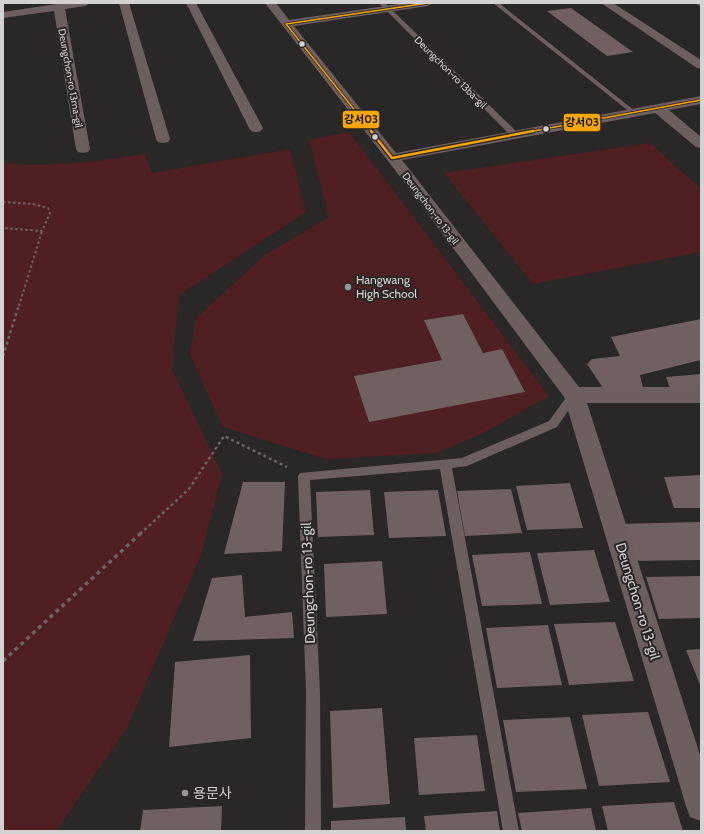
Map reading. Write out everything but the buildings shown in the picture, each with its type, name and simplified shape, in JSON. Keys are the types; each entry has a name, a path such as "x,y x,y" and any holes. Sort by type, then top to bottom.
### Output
{"street":[{"path":"3,15 84,3"},
{"path":"124,3 163,139"},
{"path":"191,3 256,128"},
{"name":"Deungchon-ro 13-gil","path":"270,3 392,158 574,395 701,806"},
{"path":"286,24 385,6 428,3"},
{"path":"606,3 701,66"},
{"name":"Deungchon-ro 13ma-gil","path":"59,7 83,149"},
{"path":"392,158 701,100"},
{"path":"658,108 701,144"},
{"path":"574,395 701,395"}],"lane":[{"path":"496,3 633,112"},
{"name":"Deungchon-ro 13ba-gil","path":"385,6 515,135"},
{"path":"304,476 463,463 553,424 574,395"},
{"path":"444,464 511,831"},
{"name":"Deungchon-ro 13-gil","path":"304,476 313,692 313,831"}],"path":[{"path":"3,202 34,204 48,208 50,213 42,231 3,356"},
{"path":"3,228 42,231"},
{"path":"3,661 189,489 224,436 304,476"}],"shaded area":[{"name":"Hangwang High School","path":"349,132 549,396 485,432 437,453 326,459 223,427 190,355 196,318 265,255 329,217 309,140","holes":["463,314 483,353 502,350 525,391 369,422 354,376 442,360 424,320"]},
{"path":"650,143 701,189 701,252 533,284 444,173"},
{"path":"290,149 306,212 179,295 172,369 222,474 201,555 127,728 56,831 3,831 3,163 38,165 56,164 145,154 152,173"}],"transit line":[{"name":"강서03","path":"286,24 428,3"},
{"name":"강서03","path":"286,24 392,158 701,100"}],"place":[{"name":"Hangwang High School","path":"348,287"},
{"name":"용문사","path":"185,793"}]}
